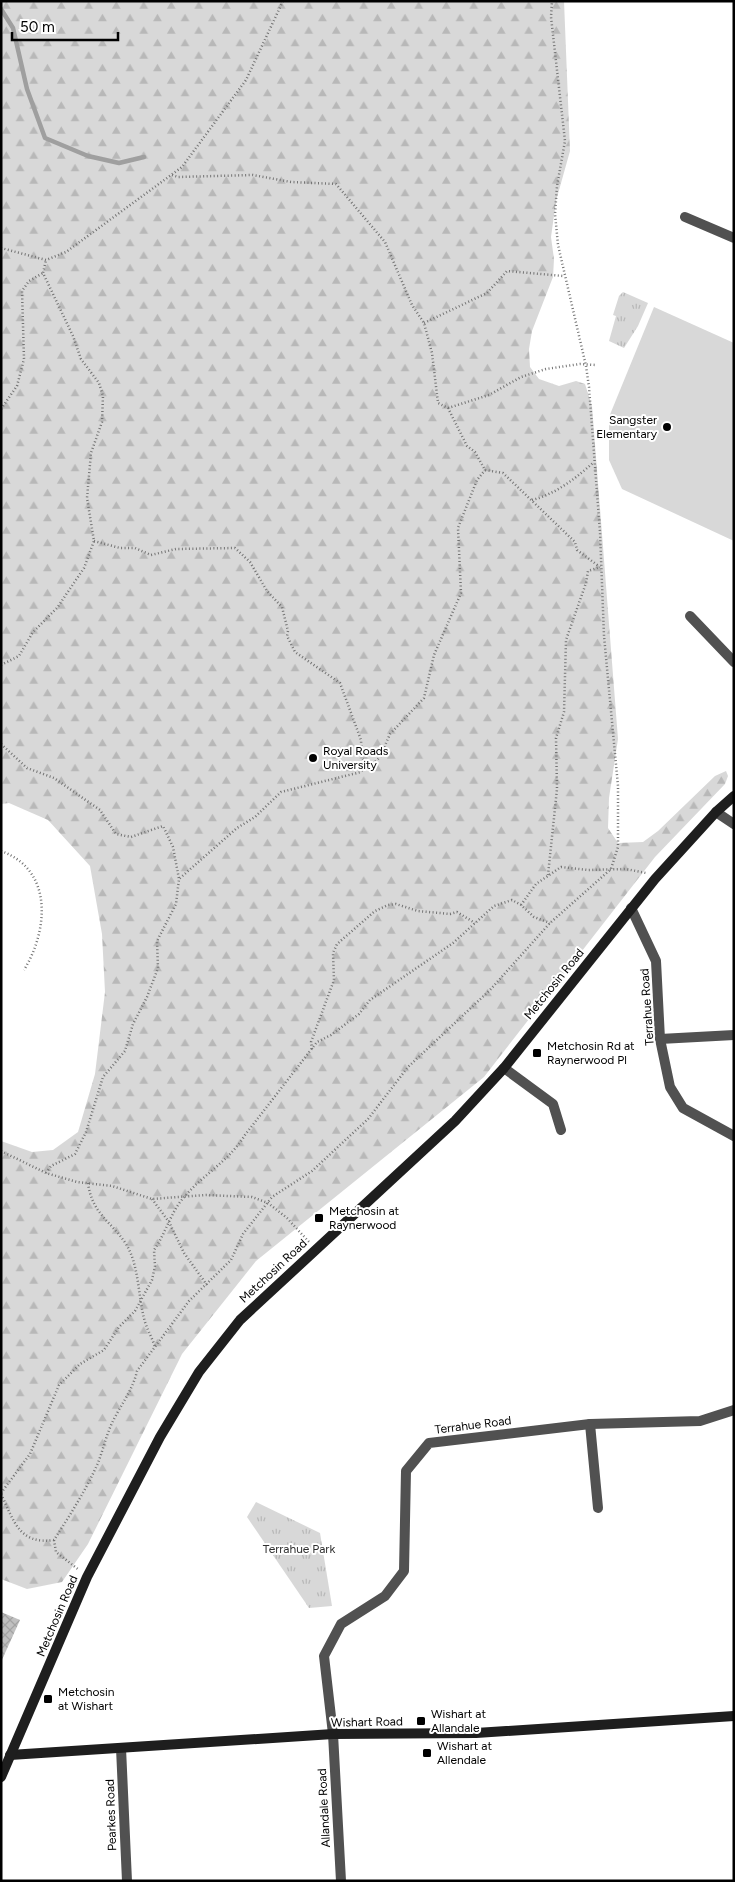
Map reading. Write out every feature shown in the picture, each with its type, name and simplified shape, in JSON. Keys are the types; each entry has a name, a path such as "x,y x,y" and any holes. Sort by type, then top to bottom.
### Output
{"main road":[{"name":"Metchosin Road","path":"1,1777 6,1756 87,1577 160,1436 199,1372 240,1320 315,1248 436,1140 504,1068 631,908 716,812 734,796"},
{"name":"Wishart Road","path":"6,1756 333,1734 476,1734 734,1716"}],"street":[{"path":"685,217 734,238"},
{"path":"690,616 734,662"},
{"path":"716,812 734,824"},
{"name":"Terrahue Road","path":"631,908 656,960 660,1039 670,1088 683,1108 734,1136"},
{"path":"660,1039 734,1035"},
{"path":"504,1068 553,1104 561,1130"},
{"name":"Terrahue Road","path":"333,1734 324,1656 341,1624 385,1596 404,1571 406,1471 429,1443 590,1424 700,1421 734,1410"},
{"path":"590,1424 598,1508"},
{"name":"Allandale Road","path":"333,1734 340,1881"},
{"name":"Pearkes Road","path":"121,1748 126,1881"}],"path":[{"path":"1,248 46,260 66,252 182,167 246,80 282,1"},
{"path":"87,1577 56,1552 54,1540 81,1497 99,1460 107,1435 123,1401 134,1384 137,1372 189,1301 231,1260 243,1234 272,1197 312,1171 368,1119 408,1066 490,990 550,924 612,869 618,847 618,786 611,726 600,567 600,532 586,366 564,276 555,214 557,186 565,141 551,17 552,1"},
{"path":"172,175 178,177 253,175 291,182 336,184 385,242 412,305 424,323 432,353 438,402 448,408 467,446 476,452 485,470"},
{"path":"1,665 19,656 33,632 57,608 84,568 94,541 87,498 91,453 102,422 103,396 99,383 81,359 73,336 43,273 46,260"},
{"path":"424,323 487,293 507,271 564,276"},
{"path":"1,409 17,386 24,359 22,291 30,281 43,273"},
{"path":"448,408 489,395 521,377 546,369 580,364 586,366 596,365"},
{"path":"532,500 548,496 581,474 594,461"},
{"path":"94,541 120,548 135,548 151,555 176,549 235,548 250,562 266,591 282,607 288,631 286,636 295,652 340,683 361,740 362,758 366,764 371,766 380,757 390,734 424,698 434,655 461,593 458,528 477,480 485,470"},
{"path":"485,470 503,473 532,500 556,527 575,542 577,550 600,567"},
{"path":"548,875 557,789 556,738 564,712 566,640 586,583 588,571 600,567"},
{"path":"1,744 28,768 54,778 100,810 116,834 131,837 163,826 173,847 179,879 176,904 158,941 158,968 147,997 133,1024 125,1051 103,1077 86,1132 75,1154 51,1166 46,1173"},
{"path":"179,879 237,828 255,817 281,792 362,772 366,764"},
{"path":"1,851 14,858 29,872 35,880 42,900 39,935 24,970"},
{"path":"521,904 536,884 561,867 641,871 656,879"},
{"path":"54,1540 40,1542 19,1530 1,1493 30,1454 59,1384 80,1364 104,1350 118,1327 135,1311 152,1280 155,1266 154,1250 165,1235 169,1222 184,1197 236,1150 245,1135 317,1042 331,1035 359,1014 370,1000 453,943 494,906 512,900 521,904 534,917 550,924"},
{"path":"312,1049 311,1042 334,980 334,953 337,944 376,911 396,904 418,911 450,914 457,912 475,923"},
{"path":"1,1151 46,1173 88,1184 112,1186 152,1200 206,1195 252,1197 268,1203 287,1218 315,1248"},
{"path":"88,1184 90,1197 108,1225 126,1244 134,1266 144,1319 156,1347"},
{"path":"152,1200 169,1222 184,1253 207,1285"}],"green space":[{"name":"Royal Roads University","path":"1,1 564,1 570,151 556,201 551,237 554,259 553,277 532,331 529,349 530,367 539,379 559,386 576,381 585,384 592,406 618,739 609,798 608,828 618,843 643,842 658,831 715,776 726,771 728,776 725,784 655,857 484,1077 256,1261 182,1354 88,1544 62,1582 27,1589 1,1579 1,1141 32,1152 53,1150 78,1132 95,1074 105,992 102,934 90,866 48,820 9,803 1,804"},
{"path":"623,292 648,303 638,326 624,348 609,341 616,316 613,315 619,296"},
{"name":"Sangster Elementary","path":"654,307 734,343 734,541 622,489 609,460 609,417"},
{"name":"Terrahue Park","path":"256,1502 320,1533 332,1606 309,1608 247,1517"}],"building":[{"path":"1,1612 20,1620 1,1662"}],"waterway":[{"path":"1,9 13,28 27,89 45,138 88,156 119,163 144,157"}],"place":[{"name":"Sangster Elementary","path":"667,427"},
{"name":"Royal Roads University","path":"313,758"},
{"name":"Metchosin Rd at Raynerwood Pl","path":"537,1053"},
{"name":"Metchosin at Raynerwood","path":"319,1218"},
{"name":"Metchosin at Wishart","path":"48,1699"},
{"name":"Wishart at Allandale","path":"421,1721"},
{"name":"Wishart at Allendale","path":"427,1753"}]}
